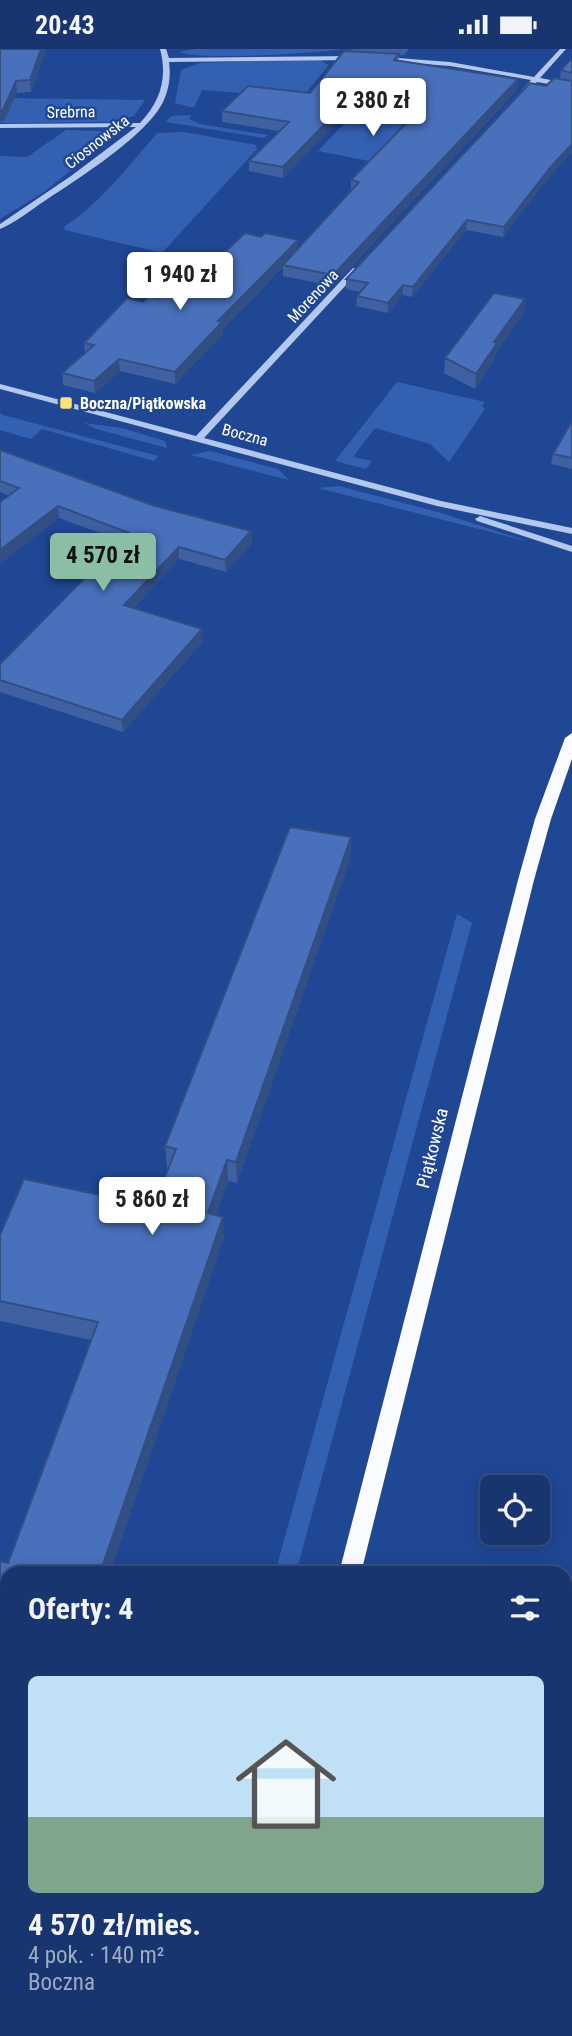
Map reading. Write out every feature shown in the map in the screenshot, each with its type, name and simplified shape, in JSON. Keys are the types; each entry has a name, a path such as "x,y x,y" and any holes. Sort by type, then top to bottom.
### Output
{"main road":[{"name":"Piątkowska","path":"352,1566 526,880 543,819 572,739"}],"street":[{"name":"Ciosnowska","path":"0,227 56,191 142,125 156,108 166,86 167,60 163,49"},
{"path":"516,100 563,49"},
{"path":"167,60 318,56 365,58"},
{"path":"374,58 450,64 572,86"},
{"name":"Srebrna","path":"0,126 142,125"},
{"name":"Morenowa","path":"198,439 358,268"},
{"name":"Boczna","path":"0,386 440,504 572,548"},
{"name":"Boczna","path":"440,504 572,531"}],"shaded area":[{"path":"195,49 344,49 233,56 191,55 179,52"},
{"path":"318,59 329,65 302,98 202,90 194,108 175,103 181,70 200,63"},
{"path":"0,98 145,100 134,116 114,122 0,123"},
{"path":"360,107 413,115 369,161 318,151"},
{"path":"191,115 189,119 200,124 268,135 263,138 166,122 171,116"},
{"path":"66,130 116,134 44,192 0,219 0,156 27,157"},
{"path":"184,132 256,145 257,149 162,253 65,230 64,227 90,207 157,133"},
{"path":"397,382 485,402 482,406 485,409 449,462 430,444 375,428 353,457 372,461 366,469 335,461"},
{"path":"0,413 158,456 154,461 42,429 31,439 0,430"},
{"path":"84,423 122,428 165,441 167,448 96,429"},
{"path":"210,451 278,469 289,480 191,455"},
{"path":"339,486 438,512 530,542 318,488"},
{"path":"457,914 472,923 298,1566 277,1566"}],"building":[{"path":"0,49 41,49 30,80 16,81 3,110 0,110"},
{"path":"344,51 399,54 394,60 518,79 333,275 283,265 359,182 351,180 416,113 348,100 283,167 249,161 289,122 222,111 248,86 310,93"},
{"path":"572,58 572,73 561,70"},
{"path":"554,78 572,81 572,144 504,227 467,220 413,287 403,285 388,303 357,296 368,283 346,279 530,83 546,86"},
{"path":"245,233 261,237 265,233 298,240 218,321 222,322 175,372 119,359 94,381 62,373 94,345 84,343 127,298 143,302 153,293 158,298 178,278 195,281"},
{"path":"494,293 525,299 494,342 497,343 476,374 445,358"},
{"path":"572,421 572,458 553,454"},
{"path":"0,450 155,506 251,531 225,560 179,547 124,605 202,629 122,720 0,680 0,664 129,533 58,506 0,550 0,502 19,488 0,481"},
{"path":"290,827 351,837 236,1162 227,1160 208,1213 223,1217 102,1566 0,1566 0,1561 8,1563 98,1322 0,1301 0,1235 24,1179 143,1204 144,1200 155,1202 176,1149 165,1146"}],"place":[{"name":"Boczna/Piątkowska","path":"66,403"}]}
